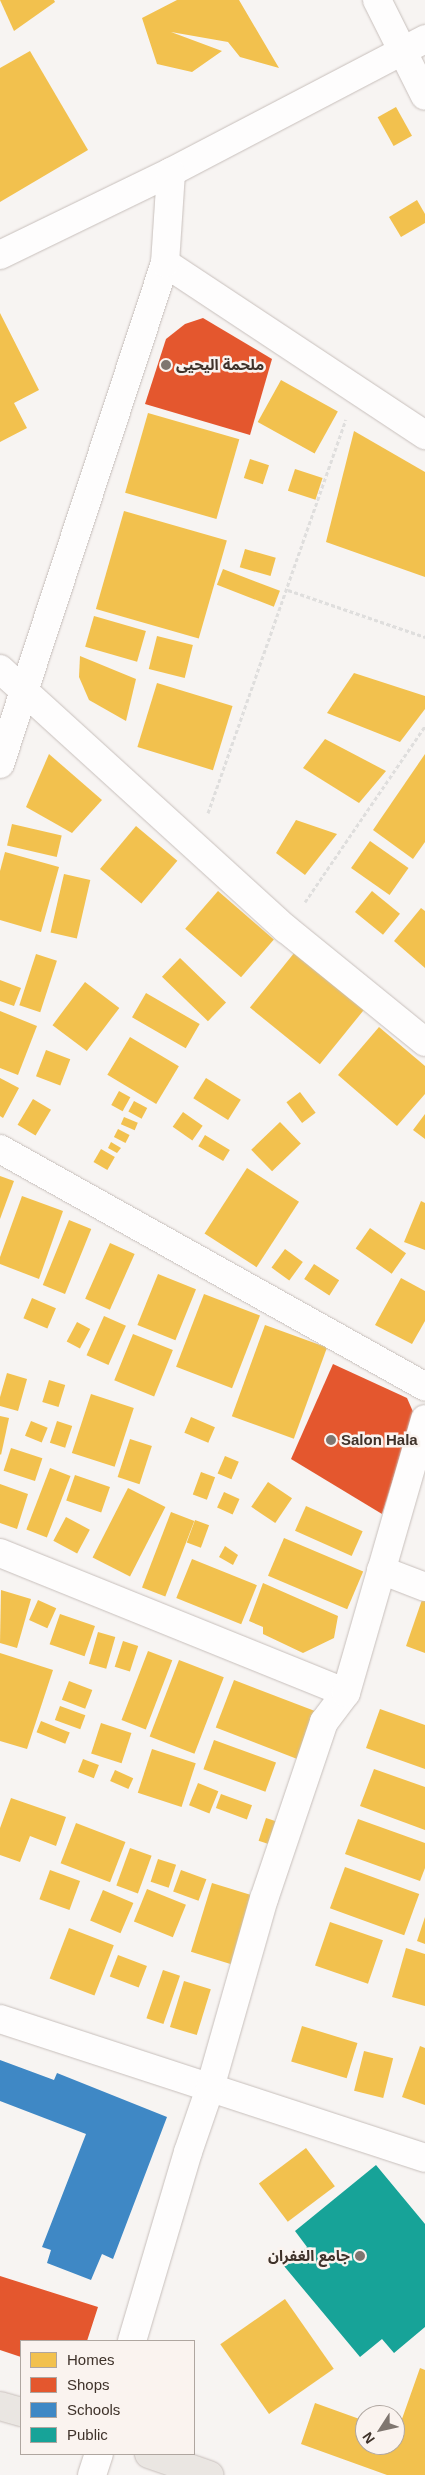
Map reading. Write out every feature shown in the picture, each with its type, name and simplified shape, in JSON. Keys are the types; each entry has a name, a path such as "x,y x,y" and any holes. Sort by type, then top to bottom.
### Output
{"main road":[{"path":"0,2406 20,2412"},
{"path":"152,2455 209,2475"}],"street":[{"path":"377,0 414,44 425,96"},
{"path":"0,255 171,172 414,44"},
{"path":"0,764 165,263 171,172"},
{"path":"165,263 425,435"},
{"path":"0,669 286,929 425,1042"},
{"path":"0,1150 425,1387"},
{"path":"132,2340 188,2152 210,2088 264,1898 324,1722 346,1693 425,1419"},
{"path":"0,1553 346,1693"},
{"path":"381,1570 425,1587"},
{"path":"0,2020 425,2158"},
{"path":"92,2475 98,2455"}],"path":[{"path":"196,846 288,590 356,389"},
{"path":"288,590 425,638"},
{"path":"286,929 425,726"}],"building: Homes":[{"path":"0,0 54,0 55,2 14,31"},
{"path":"177,0 239,0 279,68 240,57 228,42 171,32 222,51 192,72 157,64 142,18"},
{"path":"30,51 88,150 0,202 0,68"},
{"path":"396,107 412,136 394,146 378,117"},
{"path":"417,200 425,214 425,223 401,237 389,217"},
{"path":"0,313 39,390 14,403 27,428 0,442"},
{"path":"281,380 338,412 315,453 258,422"},
{"path":"148,413 239,439 216,519 125,493"},
{"path":"354,431 425,472 425,577 326,542"},
{"path":"250,459 269,465 263,484 244,478"},
{"path":"295,469 323,478 315,500 288,491"},
{"path":"124,511 227,540 199,639 96,609"},
{"path":"245,549 276,558 271,576 240,567"},
{"path":"223,569 280,591 274,607 217,585"},
{"path":"94,616 146,631 137,662 85,647"},
{"path":"157,636 193,645 185,678 149,669"},
{"path":"80,656 136,679 126,721 89,700 79,677"},
{"path":"354,673 425,696 425,709 400,742 327,713"},
{"path":"157,683 233,706 213,770 137,747"},
{"path":"325,739 386,771 359,803 303,768"},
{"path":"49,754 102,800 72,833 26,807"},
{"path":"425,754 425,842 413,859 373,830"},
{"path":"296,820 337,834 305,875 276,853"},
{"path":"12,824 62,835 57,857 7,845"},
{"path":"136,826 177,861 141,904 100,869"},
{"path":"370,841 409,868 390,895 351,868"},
{"path":"5,852 59,867 41,932 0,920 0,871"},
{"path":"64,874 90,880 77,939 51,932"},
{"path":"218,891 274,940 241,977 185,929"},
{"path":"372,891 400,914 383,935 355,912"},
{"path":"421,908 425,911 425,968 394,941"},
{"path":"299,947 369,1004 320,1064 250,1008"},
{"path":"36,954 57,961 40,1012 19,1005"},
{"path":"180,958 226,1002 208,1021 162,977"},
{"path":"0,980 21,988 14,1006 0,1001"},
{"path":"85,982 119,1008 87,1051 53,1025"},
{"path":"146,993 200,1024 186,1048 132,1017"},
{"path":"0,1011 37,1026 18,1075 0,1068"},
{"path":"379,1027 425,1066 425,1094 397,1126 338,1075"},
{"path":"130,1037 179,1066 156,1104 107,1075"},
{"path":"46,1050 70,1059 60,1085 36,1076"},
{"path":"0,1078 19,1088 3,1118 0,1116"},
{"path":"206,1078 241,1100 228,1120 193,1098"},
{"path":"119,1091 130,1097 123,1111 111,1105"},
{"path":"300,1092 316,1113 302,1123 286,1102"},
{"path":"33,1099 51,1110 36,1136 18,1125"},
{"path":"134,1101 147,1108 142,1119 128,1112"},
{"path":"183,1112 203,1126 192,1141 173,1127"},
{"path":"425,1114 425,1139 413,1130"},
{"path":"124,1117 138,1123 135,1130 121,1124"},
{"path":"280,1122 301,1144 272,1171 251,1150"},
{"path":"118,1129 130,1135 125,1143 114,1137"},
{"path":"205,1135 230,1150 223,1161 198,1146"},
{"path":"111,1142 121,1148 117,1153 108,1148"},
{"path":"101,1149 115,1157 107,1170 94,1162"},
{"path":"247,1168 299,1202 257,1267 205,1233"},
{"path":"0,1176 14,1181 0,1219"},
{"path":"22,1196 63,1211 39,1279 0,1264 0,1257"},
{"path":"421,1201 425,1203 425,1250 404,1242"},
{"path":"69,1220 91,1229 65,1294 43,1285"},
{"path":"370,1228 406,1253 392,1274 356,1248"},
{"path":"110,1243 135,1254 110,1310 85,1299"},
{"path":"285,1249 303,1262 289,1281 271,1268"},
{"path":"314,1264 339,1280 329,1295 304,1279"},
{"path":"158,1274 196,1289 175,1340 137,1325"},
{"path":"401,1278 425,1291 425,1321 412,1344 375,1325"},
{"path":"204,1294 260,1316 232,1388 176,1367"},
{"path":"32,1298 56,1308 47,1328 23,1318"},
{"path":"104,1316 126,1326 108,1365 87,1355"},
{"path":"77,1322 90,1329 80,1348 67,1341"},
{"path":"265,1325 327,1348 294,1439 232,1416"},
{"path":"133,1334 173,1350 154,1396 114,1380"},
{"path":"7,1373 27,1379 18,1411 0,1406 0,1397"},
{"path":"49,1380 65,1385 59,1407 42,1402"},
{"path":"91,1394 134,1408 115,1467 72,1453"},
{"path":"0,1416 9,1418 1,1455 0,1454"},
{"path":"191,1417 215,1427 208,1443 184,1433"},
{"path":"31,1421 48,1428 42,1443 25,1436"},
{"path":"57,1421 72,1426 65,1448 50,1443"},
{"path":"130,1439 152,1446 140,1484 118,1477"},
{"path":"11,1448 42,1458 35,1481 4,1471"},
{"path":"225,1456 239,1462 231,1479 218,1473"},
{"path":"50,1468 71,1476 47,1538 26,1530"},
{"path":"201,1472 215,1477 207,1500 193,1495"},
{"path":"75,1475 110,1487 101,1513 66,1501"},
{"path":"268,1482 292,1498 275,1523 251,1507"},
{"path":"0,1484 28,1494 17,1529 0,1523"},
{"path":"128,1488 165,1507 130,1577 93,1557"},
{"path":"224,1492 240,1499 233,1514 217,1508"},
{"path":"306,1506 363,1531 352,1556 295,1531"},
{"path":"171,1512 194,1521 165,1597 142,1588"},
{"path":"66,1517 90,1530 77,1554 53,1541"},
{"path":"195,1520 209,1525 201,1548 187,1543"},
{"path":"284,1538 363,1572 347,1609 268,1576"},
{"path":"225,1546 238,1555 233,1565 219,1557"},
{"path":"192,1559 257,1585 241,1624 176,1598"},
{"path":"263,1583 338,1616 334,1638 303,1653 263,1634 263,1627 249,1621"},
{"path":"1,1590 31,1599 17,1648 0,1643"},
{"path":"423,1597 425,1597 425,1653 406,1646"},
{"path":"38,1600 56,1608 47,1628 29,1620"},
{"path":"60,1614 95,1626 85,1656 50,1644"},
{"path":"98,1632 115,1637 106,1669 89,1664"},
{"path":"123,1641 138,1646 130,1672 115,1667"},
{"path":"148,1651 172,1660 146,1729 121,1720"},
{"path":"0,1653 53,1670 27,1749 0,1741"},
{"path":"179,1660 224,1677 194,1754 150,1737"},
{"path":"234,1680 316,1712 298,1759 216,1728"},
{"path":"69,1681 92,1690 85,1709 62,1700"},
{"path":"60,1706 85,1715 80,1729 55,1720"},
{"path":"380,1709 425,1725 425,1769 366,1748"},
{"path":"41,1721 70,1733 65,1744 37,1732"},
{"path":"101,1723 131,1733 122,1763 91,1753"},
{"path":"214,1740 276,1763 265,1792 203,1769"},
{"path":"152,1749 196,1763 182,1807 138,1793"},
{"path":"83,1759 99,1765 94,1778 78,1772"},
{"path":"374,1769 425,1787 425,1830 360,1806"},
{"path":"115,1770 133,1778 128,1789 110,1781"},
{"path":"198,1783 218,1791 209,1813 189,1805"},
{"path":"221,1794 252,1805 247,1819 216,1808"},
{"path":"11,1798 66,1817 56,1846 30,1836 20,1862 0,1855 0,1828"},
{"path":"266,1818 281,1823 274,1846 259,1841"},
{"path":"358,1819 425,1843 425,1868 420,1881 345,1854"},
{"path":"76,1823 125,1842 110,1882 61,1863"},
{"path":"130,1848 152,1856 138,1893 116,1886"},
{"path":"158,1859 176,1865 169,1888 151,1882"},
{"path":"345,1867 419,1894 404,1935 330,1908"},
{"path":"50,1870 80,1881 69,1910 39,1899"},
{"path":"181,1870 206,1879 199,1901 173,1892"},
{"path":"212,1883 258,1897 237,1966 191,1952"},
{"path":"147,1889 186,1905 173,1937 134,1921"},
{"path":"103,1890 133,1903 120,1933 90,1920"},
{"path":"425,1917 425,1944 417,1941"},
{"path":"330,1922 383,1940 368,1984 315,1965"},
{"path":"69,1928 114,1945 94,1996 50,1978"},
{"path":"406,1948 425,1954 425,2006 392,1997"},
{"path":"118,1955 147,1966 139,1988 110,1976"},
{"path":"163,1970 180,1976 163,2024 146,2018"},
{"path":"184,1981 211,1989 197,2035 170,2027"},
{"path":"302,2026 357,2043 347,2078 291,2061"},
{"path":"420,2046 425,2048 425,2105 402,2097"},
{"path":"364,2051 393,2058 383,2098 354,2091"},
{"path":"306,2148 335,2186 288,2222 259,2184"},
{"path":"285,2299 334,2369 269,2414 220,2344"},
{"path":"420,2368 425,2370 425,2475 387,2475 301,2444 315,2403 355,2417 355,2455 405,2455 405,2410"}],"building: Shops":[{"path":"203,318 272,359 250,435 145,404 166,339 185,324"},
{"path":"333,1364 407,1398 414,1414 382,1514 291,1459"},
{"path":"0,2276 98,2307 87,2340 20,2340 20,2357 0,2350"}],"building: Schools":[{"path":"0,2060 54,2080 57,2073 167,2117 113,2259 102,2254 91,2280 47,2263 51,2250 42,2247 86,2134 0,2101"}],"building: Public":[{"name":"جامع الغفران","path":"376,2165 425,2224 425,2327 394,2353 382,2339 360,2357 284,2266 307,2247 295,2231"}],"place":[{"name":"ملحمة اليحيى","path":"166,365"},
{"name":"Salon Hala","path":"331,1440"},
{"name":"جامع الغفران","path":"360,2256"}]}
